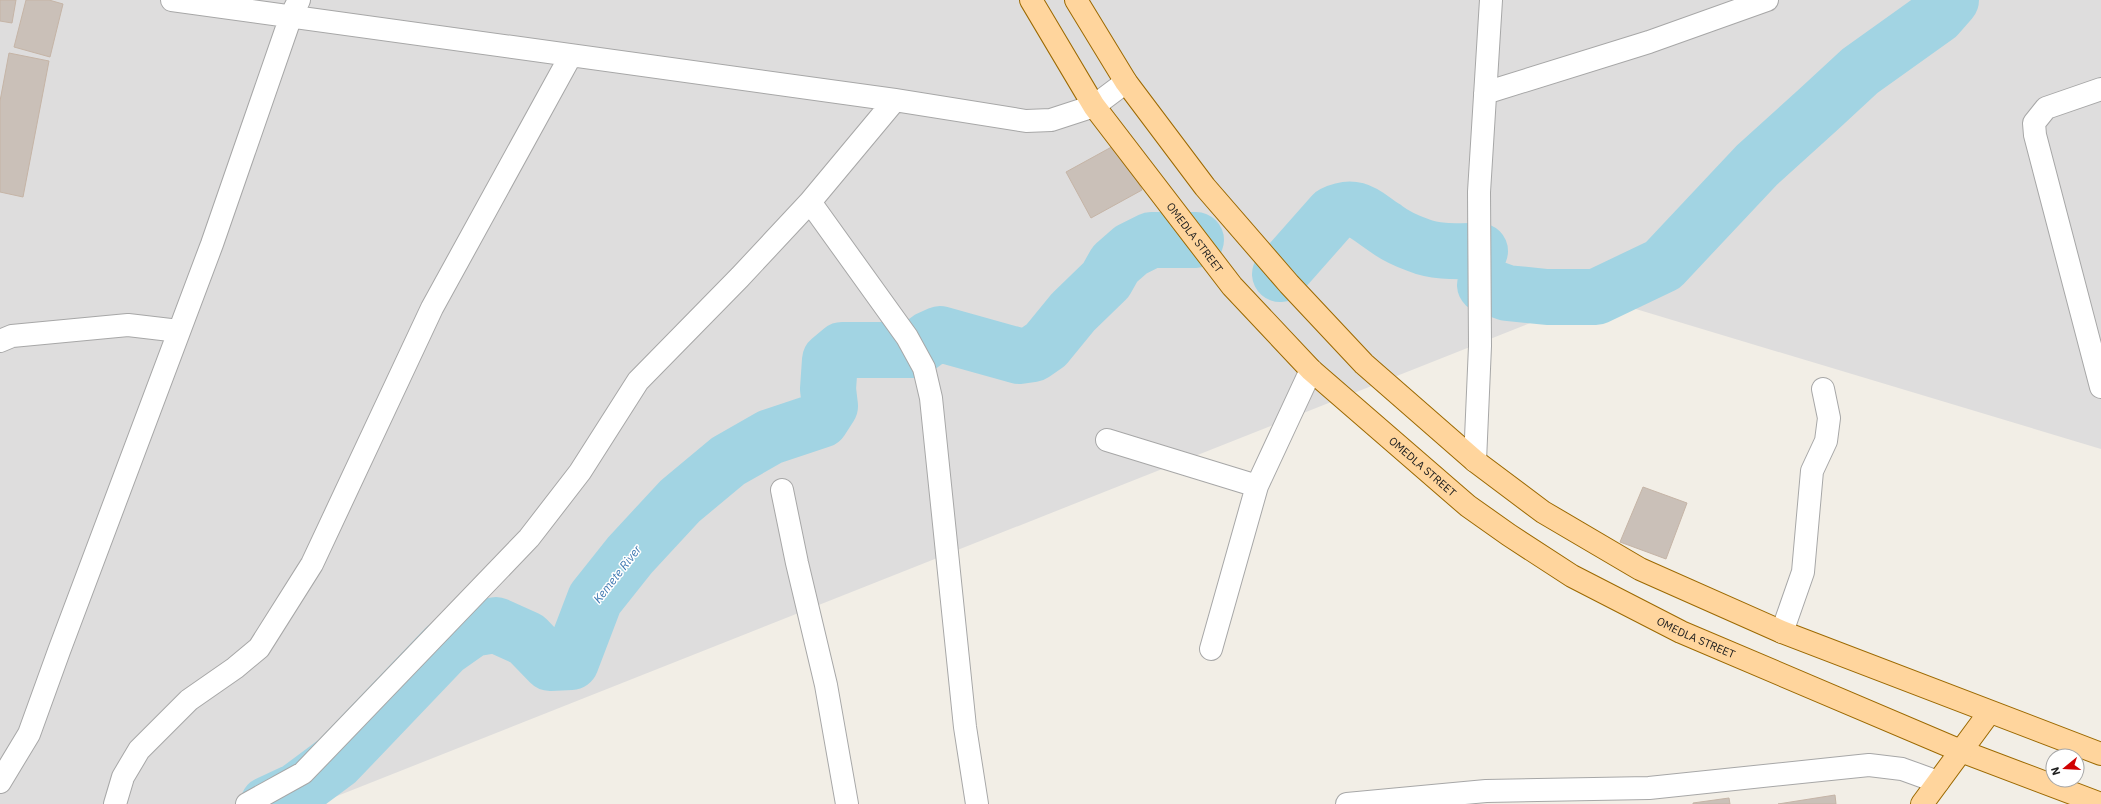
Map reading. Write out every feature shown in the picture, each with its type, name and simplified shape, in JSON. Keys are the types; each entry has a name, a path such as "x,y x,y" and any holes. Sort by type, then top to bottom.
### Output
{"main road":[{"name":"OMEDLA STREET","path":"1031,0 1094,106 1232,286 1310,370 1468,506 1572,576 1681,632 1961,751 2101,804"},
{"path":"1076,0 1126,82 1205,187 1289,284 1364,364 1475,461 1544,512 1640,569 1782,632 1989,713 2101,754"},
{"path":"1922,804 1989,713"}],"street":[{"path":"172,0 295,8 570,57 895,100 1026,121 1051,120 1094,106 1126,82"},
{"path":"1475,461 1480,346 1479,192 1491,0"},
{"path":"1485,92 1649,42 1768,0"},
{"path":"0,782 29,734 61,644 212,244 295,8"},
{"path":"115,804 123,777 139,750 189,700 235,668 259,648 308,570 432,308 570,57"},
{"path":"2101,89 2046,108 2034,123 2035,135 2101,387"},
{"path":"247,804 303,773 529,538 580,472 638,381 740,278 810,202 895,100"},
{"path":"810,202 907,337 924,368 931,398 965,727 977,804"},
{"path":"0,341 12,336 128,325 179,331"},
{"path":"1211,649 1256,486 1310,370"},
{"path":"1782,632 1803,572 1812,471 1826,441 1828,418 1823,389"},
{"path":"1107,440 1256,486"},
{"path":"782,490 797,563 826,685 847,804"},
{"path":"1347,804 1486,791 1649,788 1870,765 1902,769 1938,782"}],"shaded area":[{"path":"0,0 2101,0 2101,449 1596,297 317,804 0,804"}],"building":[{"path":"0,0 16,0 12,23 0,21"},
{"path":"26,0 49,0 63,4 50,57 14,47"},
{"path":"9,53 49,61 23,197 0,192 0,101"},
{"path":"1117,144 1142,190 1091,218 1066,172"},
{"path":"1643,487 1687,503 1666,559 1620,542"},
{"path":"1835,795 1836,804 1778,804"},
{"path":"1729,798 1730,804 1693,804 1693,803"}],"waterway":[{"path":"1485,285 1507,293 1547,297 1596,297 1663,265 1757,165 1860,71 1937,16 1951,0"},
{"path":"1280,274 1333,214 1349,209 1367,215 1396,235 1425,248 1449,251 1480,251"},
{"name":"Kemete River","path":"268,804 298,790 337,761 445,648 472,629 496,625 527,639 550,663 571,662 595,599 630,555 680,501 728,461 770,437 821,420 830,406 828,389 830,360 842,350 914,350 929,339 940,334 1019,356 1033,354 1046,345 1073,312 1106,280 1115,264 1131,250 1151,240 1196,240"}]}
